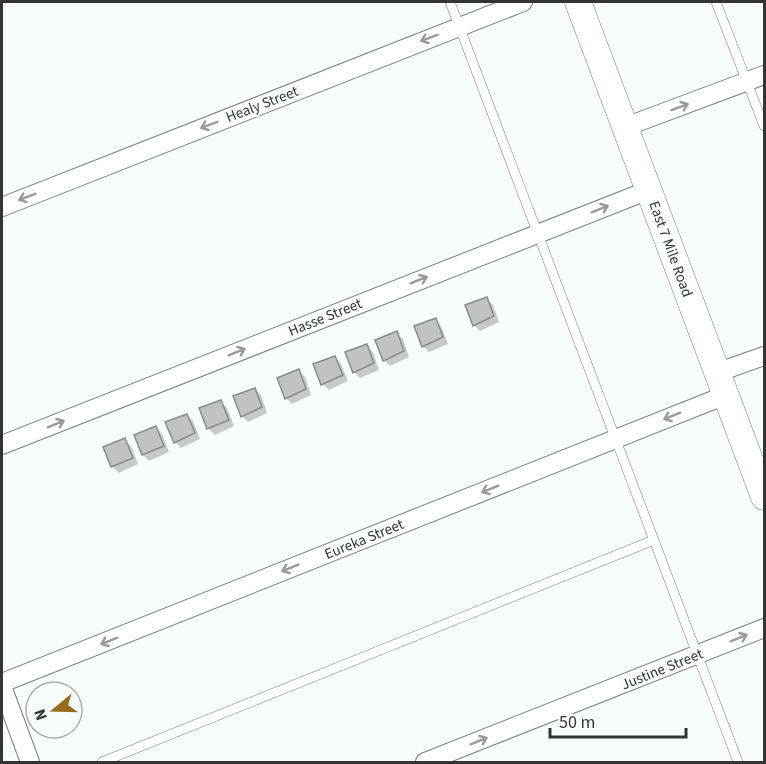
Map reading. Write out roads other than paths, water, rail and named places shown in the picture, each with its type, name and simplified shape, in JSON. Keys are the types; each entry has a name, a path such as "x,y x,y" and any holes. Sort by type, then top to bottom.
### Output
{"street":[{"name":"Healy Street","path":"2,207 523,2"},
{"name":"East 7 Mile Road","path":"578,2 765,497"},
{"path":"625,127 765,75"},
{"name":"Hasse Street","path":"2,445 649,190"},
{"name":"Eureka Street","path":"2,685 615,439 721,384 765,356"},
{"name":"Justine Street","path":"425,762 765,628"},
{"path":"2,685 30,762"}],"lane":[{"path":"450,2 536,234 698,655 736,762"},
{"path":"716,2 765,126"},
{"path":"102,762 654,540"}]}
